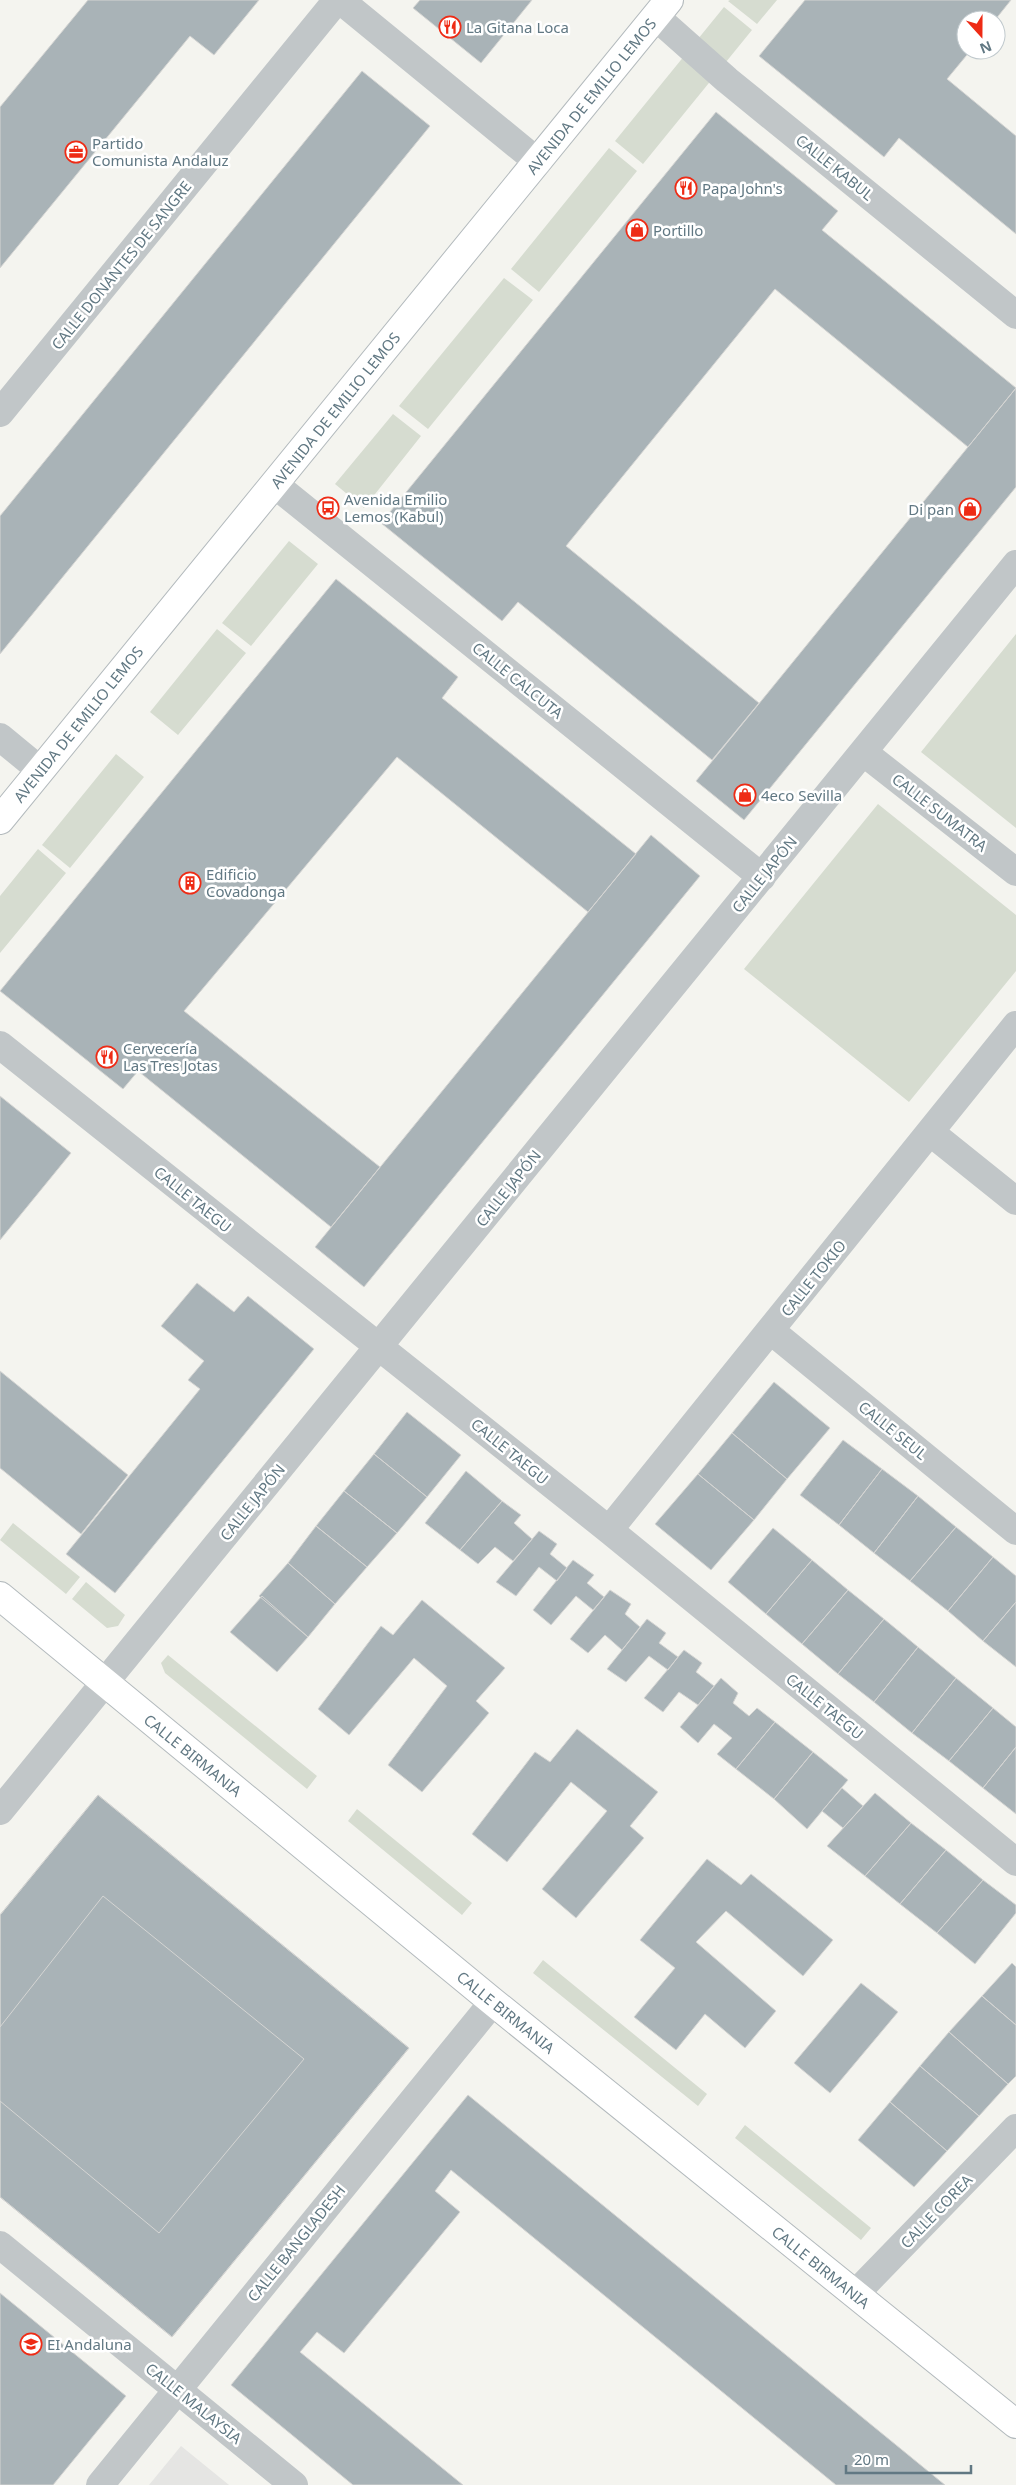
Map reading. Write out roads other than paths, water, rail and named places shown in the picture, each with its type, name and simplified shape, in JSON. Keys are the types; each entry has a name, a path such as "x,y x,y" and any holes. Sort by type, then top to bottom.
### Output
{"street":[{"path":"339,0 538,162"},
{"name":"CALLE DONANTES DE SANGRE","path":"0,413 339,0"},
{"name":"AVENIDA DE EMILIO LEMOS","path":"0,820 662,8"},
{"name":"CALLE KABUL","path":"662,8 727,80 1016,315"},
{"name":"CALLE CALCUTA","path":"274,484 762,877"},
{"name":"CALLE JAPÓN","path":"0,1811 1016,564"},
{"path":"0,738 40,770"},
{"name":"CALLE SUMATRA","path":"863,752 1016,872"},
{"name":"CALLE TOKIO","path":"609,1530 1016,1025"},
{"name":"CALLE TAEGU","path":"0,1045 609,1530 1016,1862"},
{"path":"930,1132 1016,1201"},
{"name":"CALLE SEUL","path":"770,1330 1016,1531"},
{"name":"CALLE BIRMANIA","path":"0,1596 493,2002 1016,2424"},
{"name":"CALLE BANGLADESH","path":"100,2485 493,2002"},
{"name":"CALLE COREA","path":"855,2294 1016,2128"},
{"name":"CALLE MALAYSIA","path":"0,2245 294,2485"}],"place":[{"name":"La Gitana Loca","path":"450,27"},
{"name":"Partido Comunista Andaluz","path":"76,152"},
{"name":"Papa John's","path":"686,188"},
{"name":"Portillo","path":"637,230"},
{"name":"Avenida Emilio Lemos (Kabul)","path":"328,508"},
{"name":"Di pan","path":"970,509"},
{"name":"4eco Sevilla","path":"745,795"},
{"name":"Edificio Covadonga","path":"190,883"},
{"name":"Cervecería Las Tres Jotas","path":"107,1057"},
{"name":"EI Andaluna","path":"31,2344"}]}
